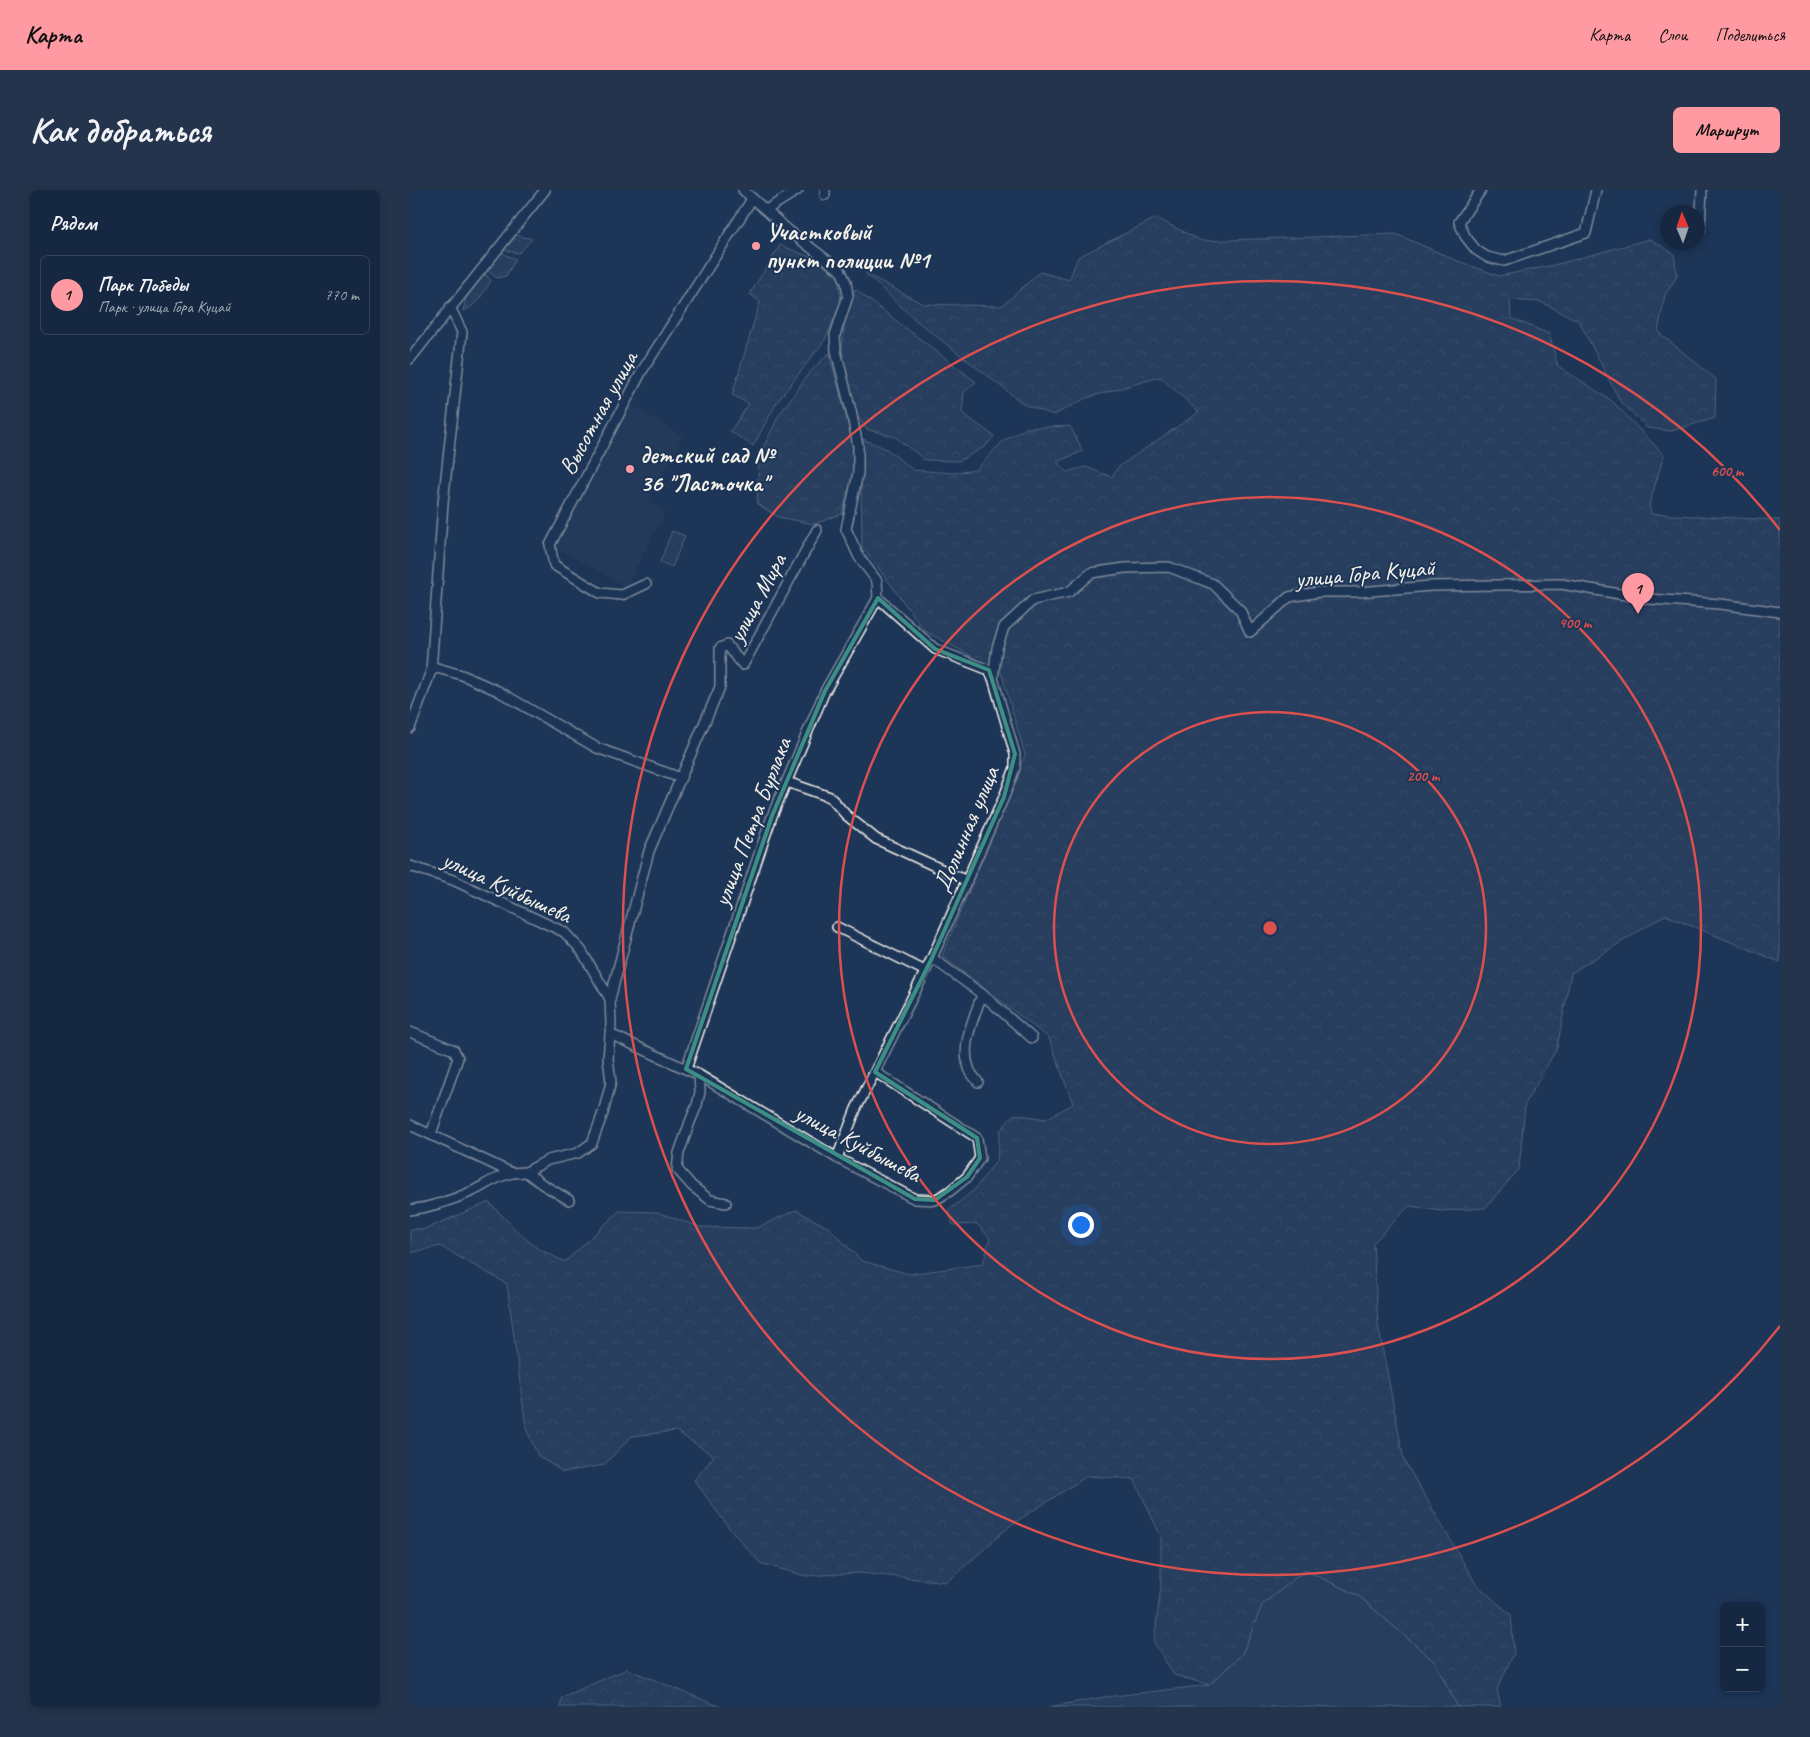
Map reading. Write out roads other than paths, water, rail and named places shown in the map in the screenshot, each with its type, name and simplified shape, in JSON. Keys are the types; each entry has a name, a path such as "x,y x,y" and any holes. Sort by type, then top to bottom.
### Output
{"street":[{"path":"410,359 545,190"},
{"path":"742,190 788,230 842,271 846,282 848,296 835,335 836,351 858,446 858,473 846,529 859,558 877,581 878,598 935,649 988,670 993,678"},
{"path":"766,210 798,190"},
{"path":"1481,190 1459,222 1465,236 1476,250 1487,257 1504,261 1586,233 1596,190"},
{"path":"1701,205 1702,190"},
{"name":"Высотная улица","path":"646,584 622,595 600,592 554,565 550,545 642,371 752,199"},
{"path":"410,728 431,671 443,503 462,332 450,307"},
{"name":"улица Мира","path":"610,999 649,851 720,687 720,648 727,645 743,665 817,530"},
{"name":"улица Гора Куцай","path":"993,678 997,648 1004,627 1033,600 1069,592 1091,574 1126,568 1169,567 1213,584 1240,610 1250,632 1289,597 1319,592 1360,592 1430,586 1561,584 1649,599 1720,604 1780,612"},
{"name":"улица Петра Бурлака","path":"686,1069 772,816 825,691 878,598"},
{"path":"431,671 437,668 462,675 498,691 597,748 681,778"},
{"name":"Долинная улица","path":"837,1158 856,1109 932,958 1004,797 1014,768 1015,754 993,678"},
{"path":"787,782 830,796 846,815 876,839 966,881"},
{"name":"улица Куйбышева","path":"410,866 453,880 564,932 581,950 610,999 611,1024 608,1058 612,1082 592,1143 578,1153 548,1160 526,1172"},
{"path":"837,927 925,971"},
{"path":"932,958 982,994 1032,1038"},
{"path":"978,1082 969,1069 966,1051 970,1030 982,994"},
{"path":"410,1032 454,1050 458,1058 431,1134"},
{"name":"улица Куйбышева","path":"610,1034 698,1075 837,1158 915,1200 935,1200 967,1178 980,1158 977,1138 874,1072"},
{"path":"698,1075 700,1092 698,1105 679,1153 677,1169 692,1186 710,1200 726,1203"},
{"path":"410,1125 512,1173"},
{"path":"410,1210 434,1206 473,1191 497,1177 526,1172 569,1200"}],"place":[{"name":"Участковый пункт полиции №1","path":"756,246"},
{"name":"детский сад № 36 \"Ласточка\"","path":"630,469"},
{"name":"Парк Победы","path":"1638,614"}]}
